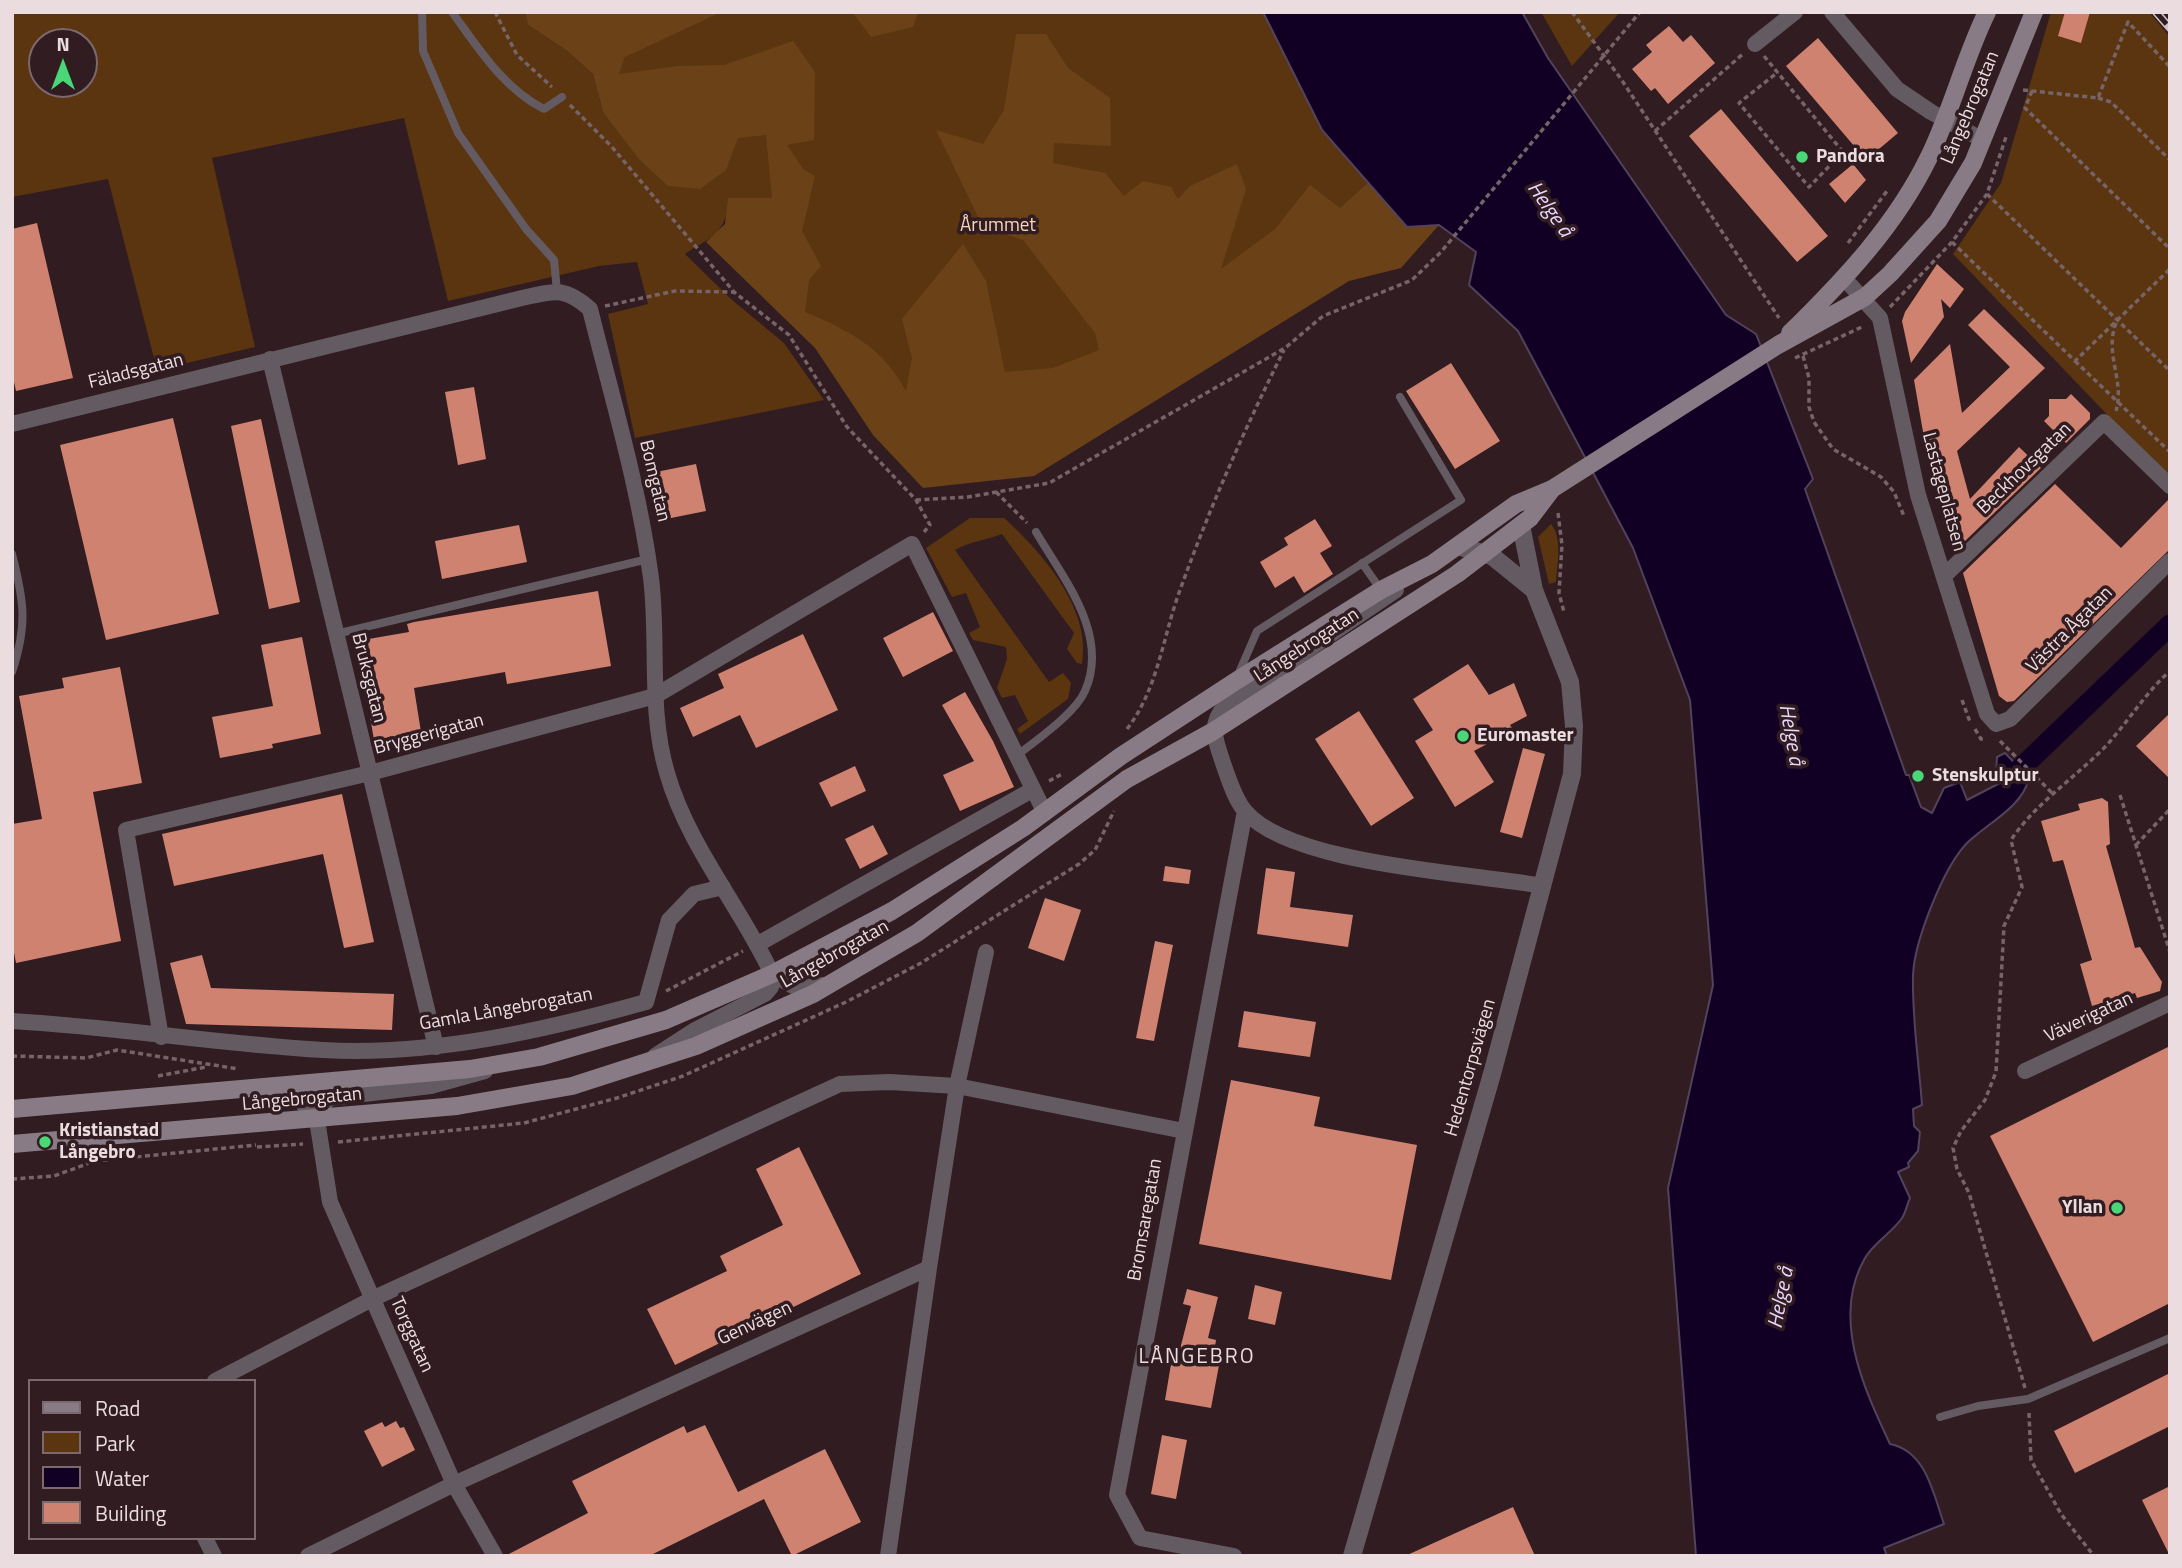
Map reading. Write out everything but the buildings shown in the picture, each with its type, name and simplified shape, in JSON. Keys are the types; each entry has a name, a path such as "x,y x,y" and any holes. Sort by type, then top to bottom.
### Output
{"main road":[{"name":"Långebrogatan","path":"1783,341 1844,278 1898,212 1921,173 1987,12"},
{"name":"Långebrogatan","path":"12,1108 277,1087 507,1064 666,1020 772,974 892,911 1045,813 1121,756 1236,681 1381,590 1432,564 1517,504 1558,485 1783,341 1865,297 1917,247 1938,220 1983,140 2034,12"},
{"name":"Långebrogatan","path":"12,1144 317,1120 506,1099 572,1086 638,1067 696,1046 828,985 917,933 1127,779 1212,732 1484,554 1521,526 1558,485"}],"street":[{"path":"1755,44 1795,12"},
{"path":"1832,12 1897,89 1983,140"},
{"name":"Lastageplatsen","path":"1844,278 1865,297 1880,318 1919,495 1994,734"},
{"path":"270,359 557,291 574,294 590,309"},
{"name":"Bomgatan","path":"590,309 636,494 648,559 655,696 667,772 682,811 723,887 758,944 772,974"},
{"name":"Fäladsgatan","path":"12,424 270,359"},
{"name":"Bruksgatan","path":"270,359 436,1047"},
{"path":"2104,422 2170,486"},
{"name":"Beckhovsgatan","path":"1944,576 2104,422"},
{"name":"Hedentorpsvägen","path":"1352,1556 1543,886 1572,774 1574,726 1570,682 1534,590 1521,526"},
{"path":"912,544 1045,813"},
{"name":"Bryggerigatan","path":"161,1037 126,830 370,773 655,696 912,544"},
{"name":"Hedentorpsvägen","path":"1458,546 1484,554 1512,569 1534,590"},
{"name":"Västra Ågatan","path":"1994,734 2170,561"},
{"path":"1432,564 1226,705 1216,715 1212,732 1226,771 1245,811 1281,839 1370,861 1543,886"},
{"path":"758,944 1032,790"},
{"name":"Bromsaregatan","path":"1234,1556 1140,1538 1117,1495 1245,811"},
{"path":"646,1002 669,920 694,894 723,887"},
{"path":"888,1556 957,1086 986,952"},
{"path":"638,1067 695,1030 765,994 771,987 772,974 793,986 828,985"},
{"name":"Gamla Långebrogatan","path":"12,1021 161,1037 324,1050 436,1047 578,1021 646,1002"},
{"name":"Väverigatan","path":"2025,1071 2170,1003"},
{"path":"317,1120 321,1107 330,1098 431,1086 507,1064"},
{"path":"219,1379 372,1299 840,1084 889,1082 957,1086 1184,1131"},
{"path":"277,1087 296,1096 317,1120"},
{"name":"Torggatan","path":"317,1120 330,1202 454,1484 495,1556"},
{"name":"Genvägen","path":"309,1556 454,1484 929,1268"},
{"path":"206,1540 214,1556"}],"lane":[{"path":"422,12 424,51 458,133 526,229 554,260 557,291"},
{"path":"452,12 489,63 520,97 544,109 562,97"},
{"path":"1236,681 1257,631 1461,500 1400,397"},
{"path":"1015,757 1059,721 1085,692 1092,655 1085,616 1036,532"},
{"path":"12,554 25,605 20,650 12,672"},
{"path":"336,634 648,559"},
{"path":"1362,564 1381,590"},
{"path":"1940,1417 1978,1406 2028,1399 2170,1338"}],"path":[{"path":"495,12 517,55 612,147 734,292 789,335 847,427 916,500 930,526 912,544"},
{"path":"1572,12 1602,58 1621,79 1783,341 1803,356 1810,378 1810,407 1814,422 1833,449 1881,477 1894,492 1908,525"},
{"path":"916,500 996,492 1049,483 1285,348 1323,316 1412,280 1441,252 1640,12"},
{"path":"2098,98 2127,22 2170,67"},
{"path":"1654,132 1755,44 1843,152 1810,187 1739,103 1777,72"},
{"path":"2020,90 2098,98 2111,102 2170,160"},
{"path":"2032,91 2025,108 2170,249"},
{"path":"1845,248 1889,189"},
{"path":"1987,194 2170,371"},
{"path":"1952,242 2170,452"},
{"path":"2075,361 2170,270"},
{"path":"590,309 675,291 734,292"},
{"path":"1783,341 1788,311"},
{"path":"1803,356 1880,318"},
{"path":"2104,422 2116,413 2119,403 2110,341 2116,321"},
{"path":"1783,341 1803,356"},
{"path":"1122,735 1143,703 1157,670 1179,594 1218,489 1285,348"},
{"path":"996,492 1036,532"},
{"path":"2094,1556 2061,1514 2031,1460 2028,1399 1969,1193 1957,1169 1953,1148 1961,1131 1985,1100 1996,1072 2004,926 2022,887 2011,840 2053,794 2106,745 2133,708 2170,671"},
{"path":"1960,693 1968,719 1982,738 1994,734 2053,794"},
{"path":"1032,790 1067,772"},
{"path":"2120,795 2170,951"},
{"path":"2136,845 2170,809"},
{"path":"646,1002 758,944"},
{"path":"12,1056 86,1058 117,1050 243,1070"},
{"path":"158,1076 208,1066"}],"green space":[{"name":"Årummet","path":"12,12 525,12 528,25 566,50 593,74 603,112 625,57 588,12 1318,12 1406,231 891,452 728,209 718,231 685,254 731,299 784,343 824,400 635,438 608,314 648,304 637,262 599,266 448,301 404,118 212,158 255,347 157,370 108,179 12,197"},
{"name":"Årummet","path":"525,12 781,12 717,14 625,57 619,74 678,66 724,65 793,41 815,72 814,140 787,145 803,169 815,176 802,231 821,266 809,280 805,312 863,342 886,363 906,391 912,358 902,319 963,244 986,281 1005,372 1053,368 1099,350 1095,333 1023,240 983,227 936,130 983,144 1004,110 1016,34 1046,34 1068,68 1110,98 1111,146 1054,143 1053,163 1105,173 1124,196 1143,181 1171,187 1178,199 1190,186 1237,164 1246,189 1221,269 1275,229 1310,185 1340,208 1368,183 1407,227 1439,225 1401,268 1349,281 1034,476 923,488 873,435 815,348 706,242 725,224 728,198 772,198 766,135 738,138 726,170 700,189 668,186 639,159 603,112 593,74 566,50 528,25"},
{"path":"852,12 918,12 913,27 871,37"},
{"path":"1541,12 1620,12 1572,66"},
{"path":"2051,12 2149,12 2170,37 2170,480 1953,254 2001,183"},
{"path":"970,518 1004,518 1019,532 1061,584 1080,623 1082,664 1077,663 1067,649 1074,633 1002,534 955,550 1049,682 1063,673 1071,683 1068,699 1020,734 1017,729 1028,721 1015,695 1002,698 997,688 1007,659 1006,647 973,640 969,633 980,627 966,593 952,597 926,548"},
{"path":"1551,524 1557,537 1558,552 1556,582 1549,584 1538,537"}],"water":[{"name":"Helge å","path":"1263,12 1522,12 1548,58 1726,315 1756,334 1813,479 1805,489 1906,775 1909,775 1921,807 1932,813 1944,788 1960,782 1967,800 2000,783 1996,773 1997,757 2005,753 2029,778 2012,806 1967,843 1958,854 1931,906 1924,926 1913,976 1922,1105 1913,1109 1914,1126 1920,1132 1918,1151 1908,1163 1909,1167 1898,1172 1910,1198 1902,1218 1873,1247 1855,1281 1851,1328 1861,1376 1890,1444 1902,1448 1920,1464 1932,1487 1944,1524 1884,1548 1887,1556 1696,1556 1668,1188 1713,985 1690,700 1633,548 1518,331 1469,285 1476,252 1439,225 1407,227 1322,130"}],"waterway":[{"path":"2020,769 2170,625"}],"railway":[{"path":"2156,12 2170,28"}],"place":[{"name":"Pandora","path":"1802,157"},
{"name":"Euromaster","path":"1463,736"},
{"name":"Stenskulptur","path":"1918,776"},
{"name":"Kristianstad Långebro","path":"45,1142"},
{"name":"Yllan","path":"2117,1208"}],"district":[{"name":"LÅNGEBRO","path":"1197,1358"}]}
